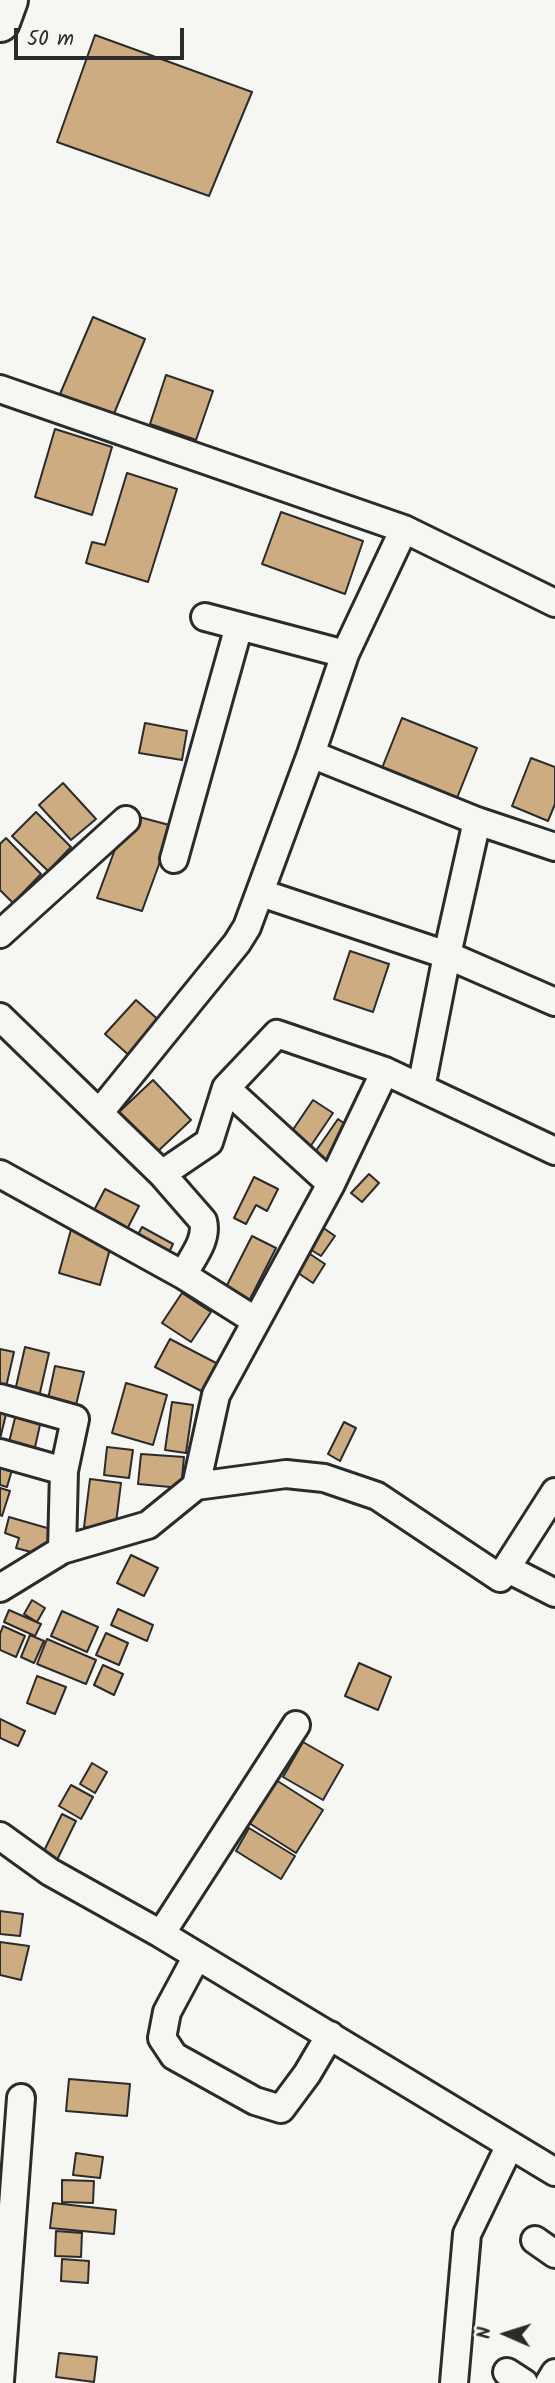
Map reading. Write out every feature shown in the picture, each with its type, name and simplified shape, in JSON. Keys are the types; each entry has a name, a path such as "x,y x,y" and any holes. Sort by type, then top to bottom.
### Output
{"street":[{"path":"0,389 404,529 555,603"},
{"path":"99,1113 237,943 247,927 345,654 404,529"},
{"path":"205,617 345,654"},
{"path":"174,859 239,626"},
{"path":"311,754 477,821 555,847"},
{"path":"0,934 126,820"},
{"path":"421,1088 477,821"},
{"path":"261,893 447,955 555,1002"},
{"path":"0,1017 162,1174 203,1221 203,1238 183,1275"},
{"path":"162,1174 209,1142 226,1088 277,1034 385,1071 555,1152"},
{"path":"195,1486 216,1395 331,1184 385,1071"},
{"path":"226,1088 331,1184"},
{"path":"0,1174 183,1275 256,1321"},
{"path":"0,1398 75,1419 64,1471 62,1550"},
{"path":"0,1453 64,1471"},
{"path":"0,1588 62,1550 148,1525 195,1486 286,1474 324,1478 377,1496 500,1578 555,1492"},
{"path":"506,1568 555,1593"},
{"path":"161,1934 296,1725"},
{"path":"0,1836 50,1872 161,1934 555,2172"},
{"path":"197,1956 167,2012 162,2038 174,2056 255,2101 281,2109 307,2074 330,2035"},
{"path":"1,2381 20,2099"},
{"path":"454,2383 467,2234 510,2145"},
{"path":"549,2383 555,2373"}],"building":[{"path":"95,35 252,92 209,196 57,142"},
{"path":"93,317 145,339 113,416 60,394"},
{"path":"166,375 213,391 196,440 150,424"},
{"path":"55,429 112,447 92,515 35,497"},
{"path":"127,473 177,489 148,582 86,563 92,542 105,545"},
{"path":"281,512 363,541 345,594 262,564"},
{"path":"402,718 477,748 457,798 382,768"},
{"path":"145,723 187,731 182,760 139,753"},
{"path":"531,758 555,767 555,804 548,821 512,806"},
{"path":"63,783 96,819 71,840 39,805"},
{"path":"36,812 71,847 48,871 12,836"},
{"path":"128,814 173,826 142,911 97,898"},
{"path":"6,838 41,874 13,903 0,890 0,844"},
{"path":"350,951 389,964 373,1012 334,999"},
{"path":"136,1000 162,1023 131,1057 105,1034"},
{"path":"153,1080 191,1120 156,1153 118,1113"},
{"path":"313,1100 333,1113 308,1150 288,1137"},
{"path":"338,1119 352,1129 328,1165 313,1155"},
{"path":"369,1174 379,1183 362,1202 351,1193"},
{"path":"254,1177 278,1189 267,1211 256,1205 246,1224 234,1218"},
{"path":"105,1189 139,1206 123,1237 89,1220"},
{"path":"72,1226 113,1238 100,1285 59,1273"},
{"path":"142,1227 173,1244 166,1259 134,1242"},
{"path":"322,1227 335,1236 321,1256 308,1248"},
{"path":"252,1236 276,1248 248,1303 224,1291"},
{"path":"304,1250 325,1264 313,1283 292,1269"},
{"path":"182,1293 211,1312 191,1342 162,1323"},
{"path":"170,1339 220,1365 205,1393 155,1367"},
{"path":"25,1347 49,1353 39,1397 15,1391"},
{"path":"0,1349 14,1352 6,1387 0,1386"},
{"path":"55,1366 84,1372 76,1405 48,1399"},
{"path":"126,1383 167,1395 153,1445 112,1433"},
{"path":"172,1402 193,1405 186,1453 165,1450"},
{"path":"0,1404 8,1406 0,1439"},
{"path":"17,1410 42,1416 33,1456 7,1450"},
{"path":"344,1422 356,1428 340,1461 328,1454"},
{"path":"107,1447 133,1450 129,1478 104,1475"},
{"path":"141,1454 184,1457 181,1488 138,1484"},
{"path":"0,1459 14,1463 7,1487 0,1485"},
{"path":"90,1479 121,1483 115,1531 84,1527"},
{"path":"0,1488 10,1491 2,1516 0,1515"},
{"path":"9,1517 54,1530 46,1556 16,1548 19,1538 5,1533"},
{"path":"131,1555 158,1568 144,1596 117,1583"},
{"path":"32,1600 45,1608 37,1622 24,1614"},
{"path":"118,1609 153,1625 147,1641 111,1625"},
{"path":"9,1610 41,1624 35,1636 4,1622"},
{"path":"62,1611 98,1627 87,1652 51,1636"},
{"path":"3,1626 25,1636 16,1657 0,1650"},
{"path":"106,1633 128,1643 119,1665 96,1655"},
{"path":"30,1635 44,1641 34,1663 21,1657"},
{"path":"47,1639 96,1660 86,1684 37,1664"},
{"path":"359,1663 391,1677 378,1710 345,1696"},
{"path":"103,1665 123,1674 114,1695 94,1685"},
{"path":"37,1676 66,1687 55,1714 27,1703"},
{"path":"0,1719 25,1731 18,1746 0,1738"},
{"path":"303,1742 343,1765 323,1800 283,1777"},
{"path":"92,1763 107,1772 95,1793 80,1784"},
{"path":"276,1780 323,1810 296,1853 249,1823"},
{"path":"71,1785 93,1797 81,1819 59,1806"},
{"path":"62,1814 76,1821 55,1864 41,1857"},
{"path":"249,1828 295,1856 281,1879 236,1851"},
{"path":"0,1911 23,1914 20,1936 0,1934"},
{"path":"0,1942 29,1946 21,1980 0,1975"},
{"path":"69,2079 130,2084 127,2116 66,2111"},
{"path":"76,2153 103,2157 100,2178 73,2175"},
{"path":"62,2180 94,2181 93,2203 62,2202"},
{"path":"53,2203 116,2210 114,2234 50,2228"},
{"path":"56,2231 82,2233 81,2257 55,2256"},
{"path":"62,2259 89,2261 88,2283 61,2281"},
{"path":"59,2353 97,2357 94,2382 56,2377"}]}
